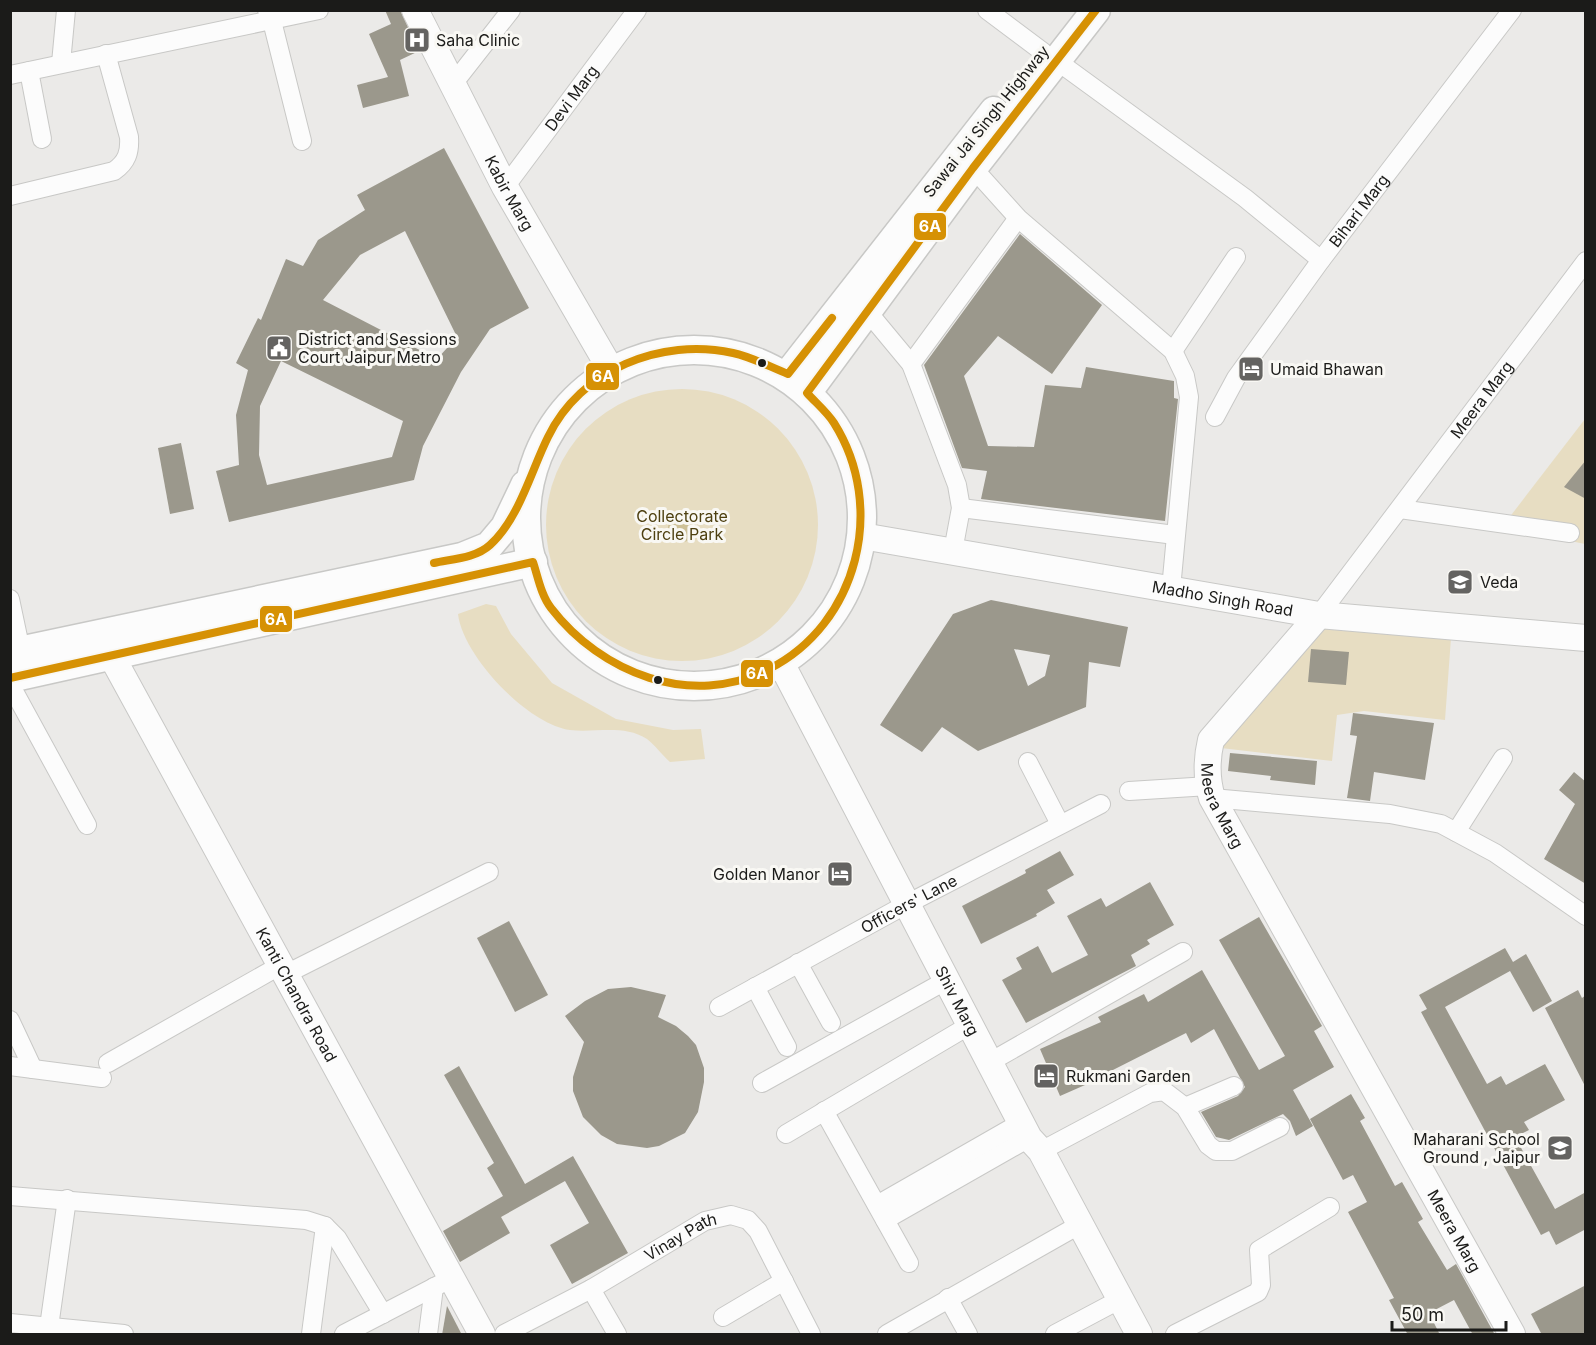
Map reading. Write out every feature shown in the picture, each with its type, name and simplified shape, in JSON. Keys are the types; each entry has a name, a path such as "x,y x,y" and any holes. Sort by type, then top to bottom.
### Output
{"main road":[{"name":"Sawai Jai Singh Highway","path":"797,384 961,151 1050,57 1074,10"},
{"path":"797,384 867,311 973,168 1050,57 1096,10"},
{"path":"16,652 462,557 489,546 505,527 557,419 584,390 611,370 644,356 688,349 732,353 797,384 833,423 854,463 862,500 862,536 852,577 831,617 811,640 781,663 738,681 695,687 651,682 613,666 582,645 550,606 532,562 526,500 536,463"},
{"path":"10,678 532,562"}],"street":[{"path":"61,63 66,10"},
{"path":"10,75 270,16 319,10"},
{"name":"Kabir Marg","path":"415,10 506,187 611,370"},
{"path":"453,84 512,10"},
{"name":"Devi Marg","path":"506,187 637,10"},
{"path":"987,10 1245,198 1321,260"},
{"name":"Bihari Marg","path":"1215,417 1236,378 1321,260 1512,10"},
{"path":"270,16 302,141"},
{"path":"10,196 114,171 124,164 130,150 129,137 106,54"},
{"path":"28,70 42,139"},
{"path":"973,168 1018,218 1173,351 1185,376 1189,397 1171,589"},
{"path":"911,364 1018,218"},
{"path":"1173,351 1236,257"},
{"name":"Meera Marg","path":"1512,1335 1210,792 1206,761 1211,740 1319,615 1586,261"},
{"path":"867,311 911,364 957,485 961,508 952,551"},
{"path":"961,508 1175,536"},
{"path":"1400,509 1570,533"},
{"name":"Madho Singh Road","path":"862,536 1319,615 1586,638"},
{"path":"10,599 16,652"},
{"name":"Kanti Chandra Road","path":"111,655 283,969 442,1283 482,1335"},
{"name":"Shiv Marg","path":"781,663 970,1025 1139,1335"},
{"path":"10,684 87,825"},
{"path":"1456,832 1503,758"},
{"path":"1028,762 1060,824"},
{"path":"1129,791 1210,792 1390,813 1441,824 1495,852 1584,912"},
{"name":"Officers' Lane","path":"719,1007 907,904 1101,804"},
{"path":"10,1066 33,1069 105,1070 283,969 489,872"},
{"path":"990,1062 1183,952"},
{"path":"798,963 831,1023"},
{"path":"762,1083 947,980"},
{"path":"755,987 787,1047"},
{"path":"10,1020 33,1069"},
{"path":"786,1134 970,1025"},
{"path":"1185,1107 1234,1086"},
{"path":"881,1213 1031,1137 1150,1093 1164,1091 1185,1107 1208,1145 1216,1151 1232,1150 1280,1127"},
{"path":"824,1111 909,1263"},
{"path":"10,1196 306,1220 325,1226 337,1238 383,1314"},
{"path":"48,1331 67,1199"},
{"path":"1175,1335 1258,1292 1261,1285 1259,1250 1330,1207"},
{"name":"Vinay Path","path":"504,1335 591,1288 705,1221 731,1215 748,1220 758,1231 811,1335"},
{"path":"887,1335 1079,1225"},
{"path":"311,1335 325,1226"},
{"path":"723,1317 784,1281"},
{"path":"344,1335 442,1283"},
{"path":"428,1335 442,1283"},
{"path":"591,1288 617,1335"},
{"path":"948,1298 968,1335"},
{"path":"1055,1335 1119,1300"},
{"path":"10,1323 48,1331 124,1335"}],"green space":[{"name":"Collectorate Circle Park","path":"682,389 709,392 734,399 758,412 778,429 795,449 808,473 815,498 818,525 815,552 808,577 795,601 778,621 758,638 734,651 709,658 682,661 655,658 630,651 606,638 586,621 569,601 556,577 549,552 546,525 549,498 556,473 569,449 586,429 606,412 630,399 655,392"},
{"path":"1585,419 1585,544 1502,527"},
{"path":"486,604 496,606 511,634 552,683 616,719 673,730 701,729 705,759 670,762 650,741 638,734 619,730 570,730 553,725 535,715 517,702 484,668 462,631 458,614"},
{"path":"1322,622 1451,638 1445,720 1364,711 1337,715 1332,761 1221,748"}],"shaded area":[{"path":"682,514 692,518 696,528 692,538 682,542 672,538 668,528 672,518"}],"building":[{"path":"385,10 400,10 419,51 400,60 409,96 363,108 357,85 388,77 369,34 391,24"},
{"name":"District and Sessions Court Jaipur Metro","path":"444,148 529,308 490,329 461,372 423,446 414,480 229,522 216,471 239,465 236,415 248,370 236,363 258,318 261,320 286,259 303,266 318,240 365,210 357,195","holes":["405,231 457,337 437,359 323,300 360,255","281,361 403,421 392,457 267,485 259,455 260,406"]},
{"path":"1020,234 1102,305 1052,374 998,336 964,376 988,446 1034,447 1045,385 1081,388 1086,367 1174,381 1174,398 1178,399 1165,521 981,499 987,471 962,468 924,365"},
{"path":"181,443 194,509 170,514 158,448"},
{"path":"1586,460 1586,499 1564,487"},
{"path":"991,600 1128,627 1120,667 1089,662 1086,707 978,751 942,727 922,752 880,725 953,614","holes":["1014,649 1050,655 1045,676 1028,686"]},
{"path":"1311,649 1349,652 1346,685 1308,682"},
{"path":"1353,713 1434,723 1425,780 1374,772 1370,801 1347,798 1357,736 1350,735"},
{"path":"1230,753 1317,761 1315,785 1270,780 1271,776 1228,771"},
{"path":"1574,772 1586,782 1586,884 1544,859 1575,804 1559,790"},
{"path":"1060,851 1074,875 1047,890 1055,903 1036,914 1037,916 981,944 962,906 1026,873 1025,870"},
{"path":"1150,882 1174,925 1147,940 1150,944 1131,955 1136,966 1026,1023 1002,980 1022,969 1016,958 1038,946 1052,973 1088,955 1067,916 1101,898 1106,907"},
{"path":"1259,917 1322,1026 1314,1031 1334,1067 1293,1090 1313,1126 1296,1136 1290,1121 1283,1114 1229,1140 1216,1137 1201,1112 1238,1096 1245,1087 1214,1029 1191,1043 1186,1033 1109,1072 1110,1074 1060,1096 1040,1049 1101,1022 1098,1017 1144,994 1148,1002 1202,970 1259,1070 1285,1056 1219,940"},
{"path":"509,921 548,995 515,1012 477,938"},
{"path":"1505,948 1513,962 1526,954 1552,1001 1533,1012 1510,971 1445,1007 1487,1084 1501,1076 1506,1085 1545,1064 1565,1100 1524,1122 1529,1130 1515,1137 1555,1209 1586,1192 1586,1229 1556,1245 1549,1231 1541,1235 1421,1012 1427,1009 1419,995"},
{"path":"631,987 666,995 658,1017 676,1026 688,1036 696,1045 704,1068 704,1082 698,1112 685,1133 659,1146 647,1148 617,1144 601,1135 583,1117 573,1091 573,1077 584,1042 565,1016 585,1001 608,989"},
{"path":"1578,990 1582,998 1586,995 1586,1088 1545,1008"},
{"path":"459,1066 525,1184 573,1156 628,1253 572,1284 550,1245 589,1223 565,1181 501,1217 510,1233 460,1262 443,1231 503,1196 487,1168 494,1163 444,1075"},
{"path":"1351,1094 1365,1118 1360,1121 1395,1186 1402,1182 1423,1219 1418,1222 1447,1270 1456,1264 1495,1335 1473,1335 1454,1300 1429,1313 1440,1335 1408,1335 1389,1300 1394,1298 1348,1212 1367,1202 1353,1175 1343,1180 1310,1119"},
{"path":"1586,1285 1586,1335 1542,1335 1531,1314"},
{"path":"447,1306 462,1335 442,1335"}],"transit line":[{"name":"6A","path":"10,678 533,562 542,592 551,608 595,651 621,666 649,678 679,684 709,685 739,681 769,669 800,649 824,623 843,594 855,561 860,526 859,491 850,456 834,423 807,393 973,168 1096,10"},
{"name":"6A","path":"434,563 478,553 500,534 517,508 548,437 562,413 580,393 602,377 625,364 651,355 678,350 706,349 740,355 788,374 832,318"}],"place":[{"name":"Saha Clinic","path":"417,40"},
{"name":"District and Sessions Court Jaipur Metro","path":"279,348"},
{"name":"Umaid Bhawan","path":"1251,369"},
{"name":"Veda","path":"1460,582"},
{"name":"Golden Manor","path":"840,874"},
{"name":"Rukmani Garden","path":"1046,1076"},
{"name":"Maharani School Ground , Jaipur","path":"1560,1148"}]}
